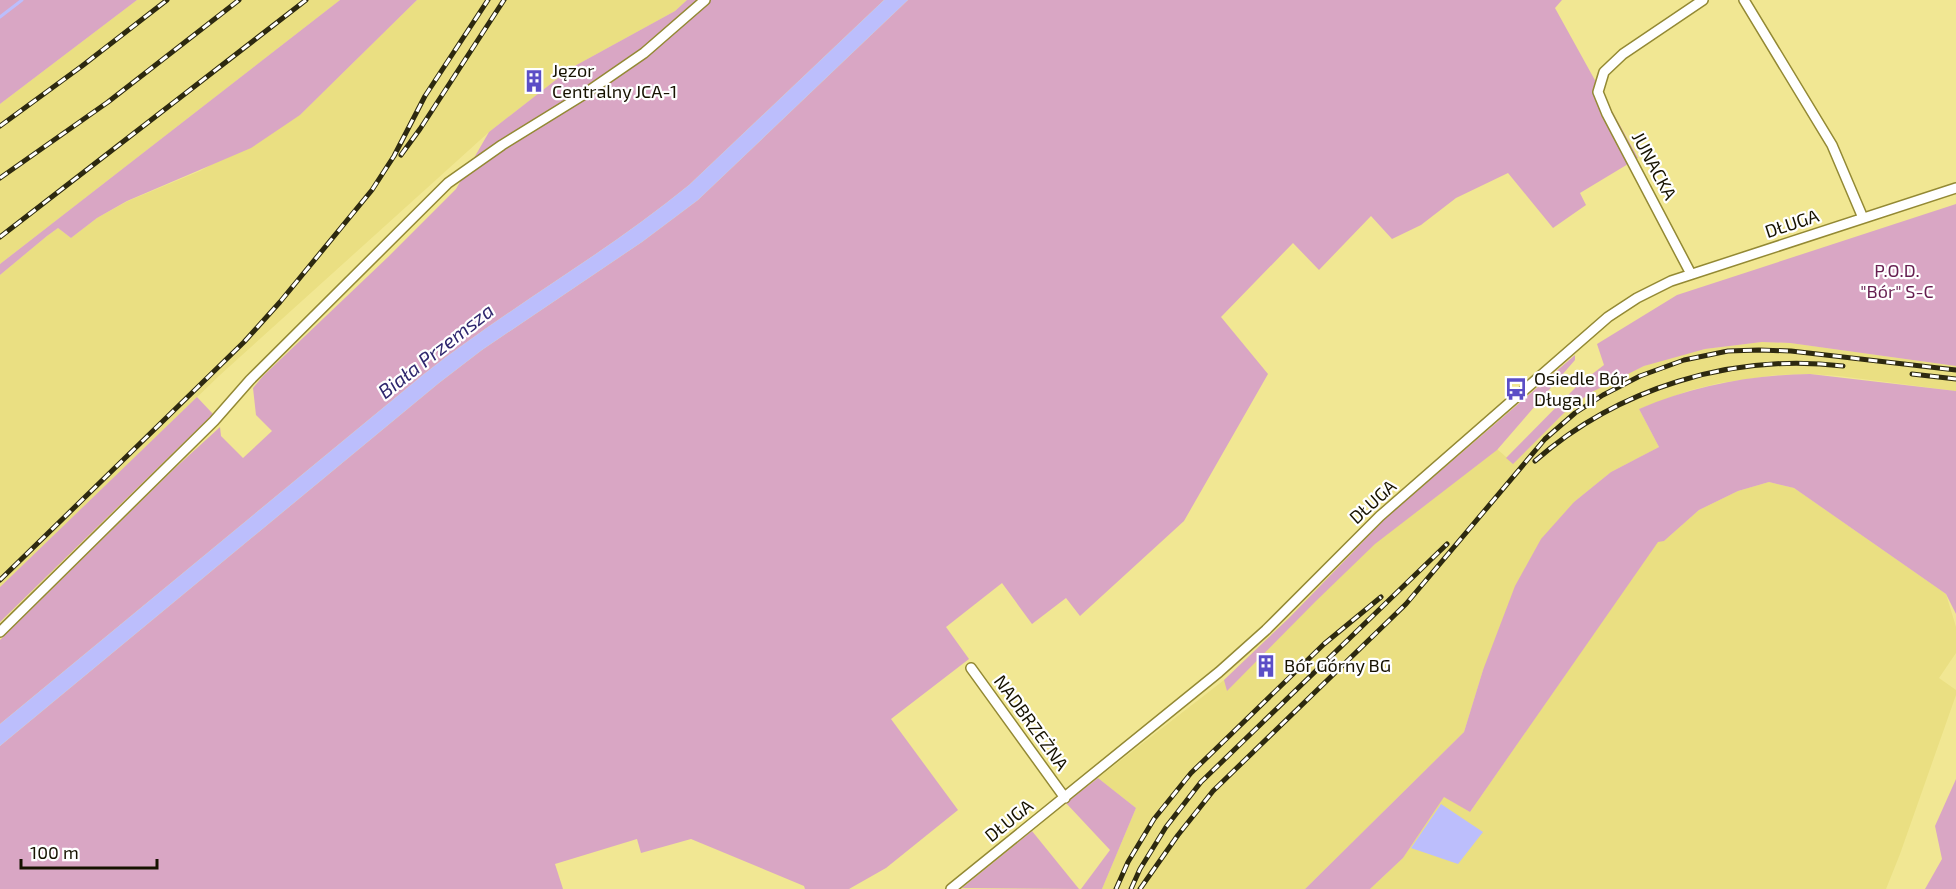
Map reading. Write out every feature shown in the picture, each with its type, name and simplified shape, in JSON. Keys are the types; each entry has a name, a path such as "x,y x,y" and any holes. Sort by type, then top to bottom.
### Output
{"street":[{"path":"0,632 214,421 249,380 448,183 502,145 644,53 705,0"},
{"name":"JUNACKA","path":"1691,274 1607,114 1598,92 1604,72 1623,54 1703,0"},
{"path":"1744,0 1832,145 1863,218"},
{"name":"DŁUGA","path":"951,889 1065,798 1250,644 1380,516 1608,317 1637,298 1671,281 1956,188"},
{"name":"NADBRZEŻNA","path":"971,668 1065,798"}],"shaded area":[{"path":"137,0 340,0 0,264 0,104"},
{"path":"417,0 687,0 675,11 571,68 489,132 220,375 0,587 0,275 58,228 71,238 97,218 128,201 200,171 300,115"},
{"path":"1762,342 1790,343 1956,366 1956,391 1839,376 1776,375 1720,383 1691,390 1639,409 1659,447 1611,472 1574,502 1483,670 1464,732 1305,889 1102,889 1136,808 1098,778 1224,680 1289,618 1386,518 1482,436 1513,463 1568,409 1592,392 1623,376 1671,357 1705,349"},
{"path":"1769,482 1794,488 1946,594 1956,627 1956,653 1939,678 1956,690 1956,695 1886,889 1370,889 1403,858 1444,796 1470,812 1658,541 1664,541 1699,510 1738,491"}],"green space":[{"path":"0,0 137,0 0,104"},
{"path":"340,0 417,0 300,115 251,148 127,201 97,218 71,238 58,228 0,275 0,264"},
{"path":"687,0 884,0 689,185 624,234 456,349 424,374 0,724 0,640 174,469 220,427 221,436 243,458 272,431 256,415 253,388 456,189 489,132 571,68 675,11"},
{"path":"908,0 1562,0 1555,8 1638,158 1580,193 1586,205 1553,228 1508,173 1456,198 1421,225 1392,239 1371,216 1319,270 1293,243 1221,317 1268,374 1184,521 1080,616 1066,598 1032,624 1002,583 946,627 969,659 891,719 958,810 886,868 849,889 805,889 804,886 691,839 641,853 637,839 555,864 563,889 0,889 0,746 439,383 482,350 642,242 698,200"},
{"name":"P.O.D. \"Bór\" S-C","path":"1956,204 1956,366 1790,343 1762,342 1705,349 1644,366 1592,392 1568,409 1513,464 1506,458 1579,384 1604,365 1597,344 1677,295"},
{"path":"1575,355 1575,360 1497,450 1375,544 1227,691 1224,680 1289,618 1386,518"},
{"path":"1810,374 1956,391 1956,614 1946,594 1794,488 1769,482 1738,491 1699,510 1664,541 1658,542 1470,812 1444,797 1403,858 1370,889 1305,889 1464,732 1483,670 1515,586 1541,539 1574,502 1611,472 1659,447 1639,409 1680,394 1723,383 1744,379"},
{"path":"197,397 213,414 0,622 0,587"},
{"path":"1098,778 1136,808 1102,889 1081,889 1110,850 1066,803"},
{"path":"1956,779 1956,889 1925,889 1942,859 1935,826"},
{"path":"1032,831 1079,889 962,888"}],"water":[{"path":"884,0 908,0 698,200 642,242 482,350 439,383 0,746 0,724 424,374 456,349 624,234 689,185"},
{"path":"1441,804 1483,832 1458,864 1411,848"}],"waterway":[{"path":"0,17 22,0"}],"railway":[{"path":"0,126 167,0"},
{"path":"0,178 108,102 239,0"},
{"path":"0,237 306,0"},
{"path":"0,580 244,342 280,302 372,190 394,156 425,96 488,0"},
{"path":"401,155 504,0"},
{"path":"1140,889 1213,791 1406,604 1545,439 1575,413 1603,395 1640,376 1684,360 1728,351 1791,351 1956,370"},
{"path":"1535,461 1568,435 1603,414 1640,395 1678,381 1719,371 1760,365 1801,363 1843,366"},
{"path":"1912,374 1956,379"},
{"path":"1131,889 1140,869 1166,827 1201,782 1447,544"},
{"path":"1116,889 1128,862 1154,819 1191,773 1324,644 1381,597"}],"place":[{"name":"Jęzor Centralny JCA-1","path":"534,81"},
{"name":"Osiedle Bór Długa II","path":"1516,389"},
{"name":"Bór Górny BG","path":"1266,666"}],"water label":[{"name":"Biała Przemsza","path":"436,351"}]}
